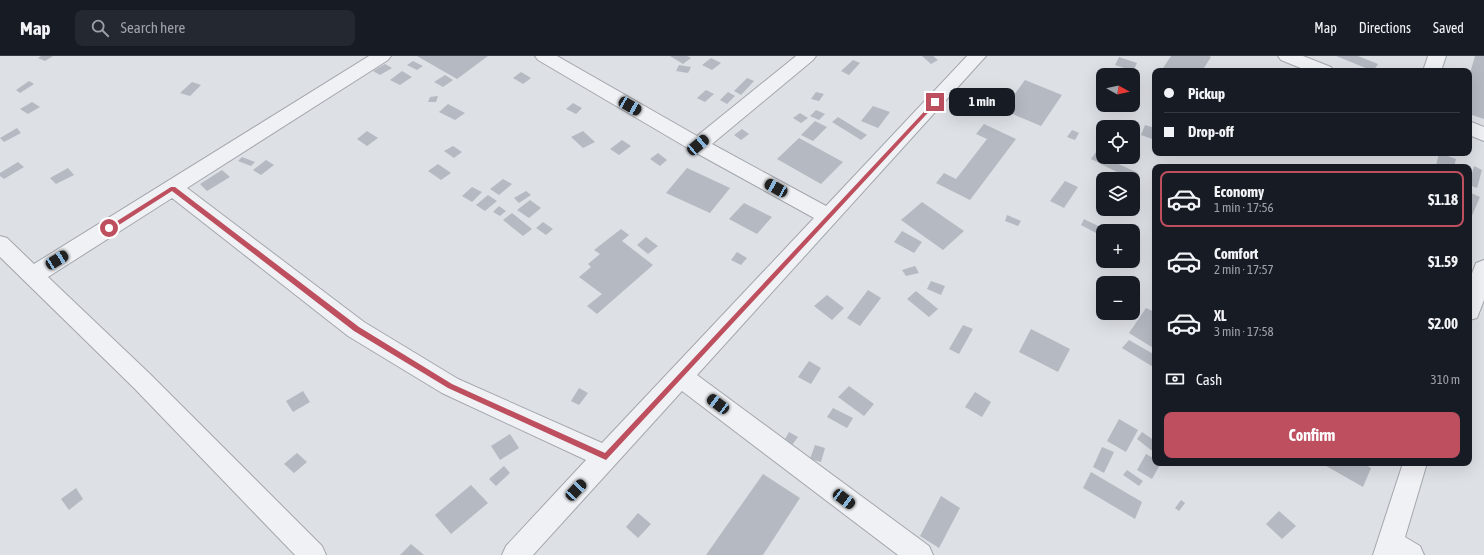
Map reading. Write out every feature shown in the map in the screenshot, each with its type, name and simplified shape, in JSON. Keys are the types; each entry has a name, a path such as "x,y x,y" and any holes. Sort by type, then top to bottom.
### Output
{"street":[{"path":"32,276 382,56"},
{"path":"544,56 569,61 698,145 829,217"},
{"path":"698,145 806,56"},
{"path":"515,555 977,56"},
{"path":"1287,56 1317,68"},
{"path":"1433,68 1437,56"},
{"path":"1472,129 1484,134"},
{"path":"173,188 356,329 450,386 606,457"},
{"path":"0,244 142,381 313,555"},
{"path":"1472,303 1484,269"},
{"path":"680,376 920,555"},
{"path":"1396,551 1414,466"}],"building":[{"path":"41,56 53,56 45,61 38,58"},
{"path":"417,56 488,56 457,79"},
{"path":"670,56 687,56 691,58 683,64"},
{"path":"922,56 933,56 938,60 931,64"},
{"path":"1171,56 1211,57 1204,68 1163,68"},
{"path":"1336,56 1358,56 1378,64 1375,68 1366,68"},
{"path":"1475,56 1484,56 1484,119 1472,115 1472,68"},
{"path":"1119,57 1137,63 1134,68 1124,68 1115,65"},
{"path":"711,58 721,63 712,70 702,65"},
{"path":"853,60 860,63 849,75 841,71"},
{"path":"413,61 423,66 417,70 407,65"},
{"path":"385,64 392,68 380,75 373,71"},
{"path":"679,65 691,67 688,73 676,71"},
{"path":"402,71 412,77 400,85 390,80"},
{"path":"521,72 531,78 523,84 513,78"},
{"path":"445,75 453,80 443,87 434,82"},
{"path":"747,78 754,81 741,95 734,91"},
{"path":"1025,80 1062,95 1041,126 1003,110"},
{"path":"29,81 34,84 20,93 16,90"},
{"path":"192,82 201,85 190,96 180,93"},
{"path":"706,90 714,94 705,102 697,98"},
{"path":"728,92 735,96 727,104 720,100"},
{"path":"816,92 824,94 819,101 811,99"},
{"path":"438,96 436,102 428,102 430,97"},
{"path":"32,102 40,107 28,114 20,109"},
{"path":"573,103 582,108 576,114 566,109"},
{"path":"448,104 465,113 455,120 439,112"},
{"path":"873,106 890,112 878,128 861,121"},
{"path":"816,110 825,114 819,120 810,116"},
{"path":"800,113 808,118 801,123 793,118"},
{"path":"838,117 867,135 861,140 832,122"},
{"path":"815,121 827,127 813,141 801,135"},
{"path":"984,124 1016,139 970,200 936,183 944,173 956,179 987,139 976,134"},
{"path":"1145,125 1152,127 1152,139 1141,135"},
{"path":"17,128 21,133 4,142 0,138"},
{"path":"742,129 749,134 741,140 734,135"},
{"path":"1072,130 1079,133 1075,140 1067,137"},
{"path":"367,131 378,138 367,146 357,139"},
{"path":"583,131 595,142 583,148 571,137"},
{"path":"799,138 843,162 821,184 777,159"},
{"path":"622,140 631,146 619,155 610,149"},
{"path":"453,146 462,152 454,158 444,151"},
{"path":"1096,152 1096,162 1091,159"},
{"path":"658,153 667,160 660,166 650,159"},
{"path":"1438,156 1448,156 1456,159 1455,164 1436,164"},
{"path":"242,157 255,162 251,166 238,161"},
{"path":"266,160 274,165 261,175 253,170"},
{"path":"18,162 24,167 4,179 0,176 0,173"},
{"path":"438,164 451,173 441,180 428,171"},
{"path":"1101,164 1118,164 1136,172 1117,172"},
{"path":"1474,166 1482,170 1477,188 1472,186 1472,174"},
{"path":"68,168 74,175 56,184 50,178"},
{"path":"687,168 730,188 710,213 666,193"},
{"path":"222,170 230,177 207,191 200,184"},
{"path":"503,179 512,184 499,195 490,189"},
{"path":"1065,181 1078,187 1064,208 1050,201"},
{"path":"472,187 482,192 472,202 462,196"},
{"path":"526,191 531,195 519,203 514,198"},
{"path":"1472,193 1480,197 1472,216"},
{"path":"488,195 497,201 485,211 476,205"},
{"path":"530,200 541,208 529,218 517,210"},
{"path":"922,202 964,231 943,250 901,220"},
{"path":"744,203 772,217 757,234 729,219"},
{"path":"499,206 506,211 500,216 493,212"},
{"path":"512,213 532,229 523,236 503,220"},
{"path":"1007,215 1021,221 1018,226 1005,221"},
{"path":"1084,219 1096,225 1096,233 1081,225"},
{"path":"543,222 553,229 546,235 536,228"},
{"path":"621,229 629,235 622,241 653,265 597,314 587,306 602,294 579,277 591,267 588,264 600,254 594,250"},
{"path":"902,231 922,242 914,253 894,242"},
{"path":"646,237 658,246 648,254 637,245"},
{"path":"737,252 747,258 741,265 731,260"},
{"path":"915,266 919,273 906,276 902,270"},
{"path":"931,281 945,286 941,295 927,289"},
{"path":"868,290 881,298 860,326 847,318"},
{"path":"916,291 938,309 929,317 907,299"},
{"path":"827,295 844,308 832,320 814,306"},
{"path":"1146,308 1152,311 1152,347 1129,333 1138,320 1140,320 1140,317"},
{"path":"963,325 973,329 959,354 949,349"},
{"path":"1031,329 1070,349 1058,372 1019,352"},
{"path":"1129,340 1152,353 1152,366 1122,348"},
{"path":"809,361 821,368 811,384 798,377"},
{"path":"849,386 874,404 864,416 838,397"},
{"path":"579,388 588,393 579,405 571,401"},
{"path":"303,391 310,402 293,412 286,401"},
{"path":"975,392 991,402 982,417 965,407"},
{"path":"833,408 853,418 847,428 827,417"},
{"path":"1119,419 1138,430 1126,452 1107,441"},
{"path":"789,432 798,437 792,445 784,441"},
{"path":"1142,432 1152,439 1152,451 1137,439"},
{"path":"510,434 519,448 500,460 491,446"},
{"path":"815,445 825,448 821,462 810,459"},
{"path":"1102,447 1114,452 1104,473 1093,467"},
{"path":"297,453 307,462 294,473 284,464"},
{"path":"1146,454 1152,457 1152,466 1159,466 1152,479 1137,470"},
{"path":"504,466 510,473 496,486 489,479"},
{"path":"1326,466 1367,466 1371,468 1363,487"},
{"path":"1127,470 1143,481 1139,486 1123,475"},
{"path":"1091,472 1142,502 1135,519 1083,488"},
{"path":"763,474 800,498 763,555 706,555"},
{"path":"471,485 488,503 451,534 435,515"},
{"path":"76,488 83,499 69,510 61,499"},
{"path":"941,496 960,508 939,548 920,536"},
{"path":"1181,500 1185,503 1179,511 1175,508"},
{"path":"1279,511 1296,526 1282,539 1266,524"},
{"path":"638,513 651,524 638,538 626,527"},
{"path":"411,544 424,555 400,555"}],"route":[{"path":"109,228 173,188 356,329 450,386 606,457 935,102"}]}
